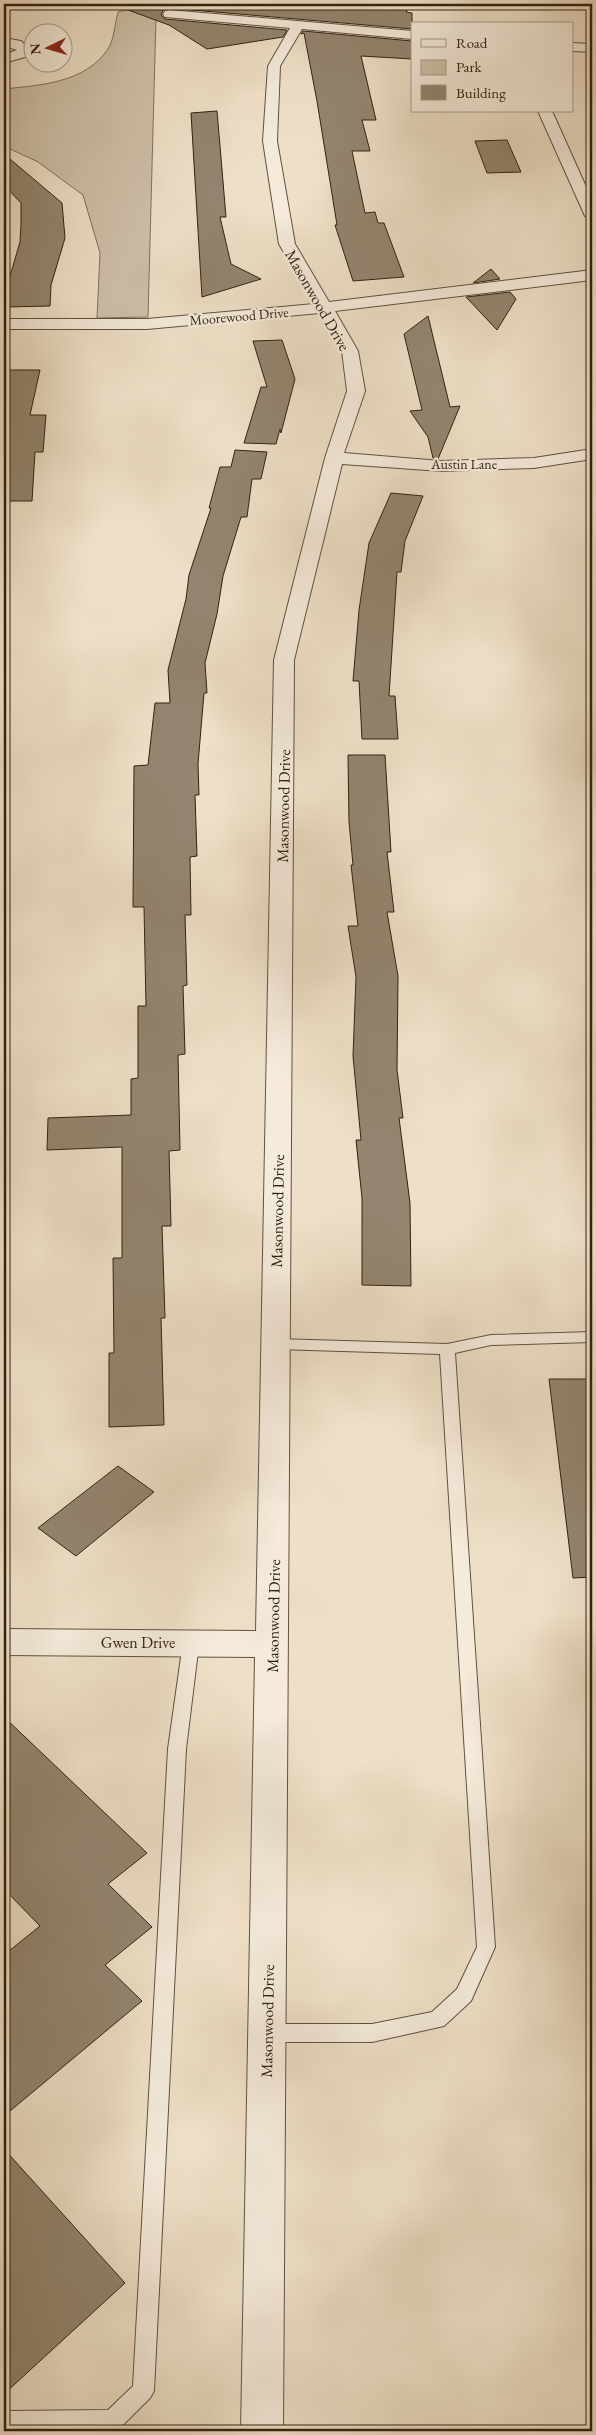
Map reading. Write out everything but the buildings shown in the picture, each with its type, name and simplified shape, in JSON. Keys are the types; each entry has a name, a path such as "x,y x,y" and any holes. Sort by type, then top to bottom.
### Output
{"street":[{"path":"169,14 411,35"},
{"name":"Masonwood Drive","path":"262,2431 284,660 334,458 356,391 350,351 287,244 270,140 274,66 298,26"},
{"path":"4,42 17,44 24,50 20,54 4,59"},
{"path":"574,47 592,48"},
{"path":"545,112 592,216"},
{"name":"Moorewood Drive","path":"4,324 147,324 323,308 592,275"},
{"name":"Austin Lane","path":"334,458 441,466 534,463 592,454"},
{"name":"Gwen Drive","path":"4,1642 272,1644"}],"lane":[{"path":"276,1344 447,1349 491,1340 592,1337"},
{"path":"267,2033 372,2032 437,2020 464,1995 486,1947 447,1349"},
{"path":"4,2422 112,2426 143,2391 177,1759 191,1643"}],"green space":[{"path":"149,4 168,4 156,17 148,317 97,318 100,253 83,195 38,162 4,146 4,89 47,84 75,76 87,69 108,49 118,12"}]}
